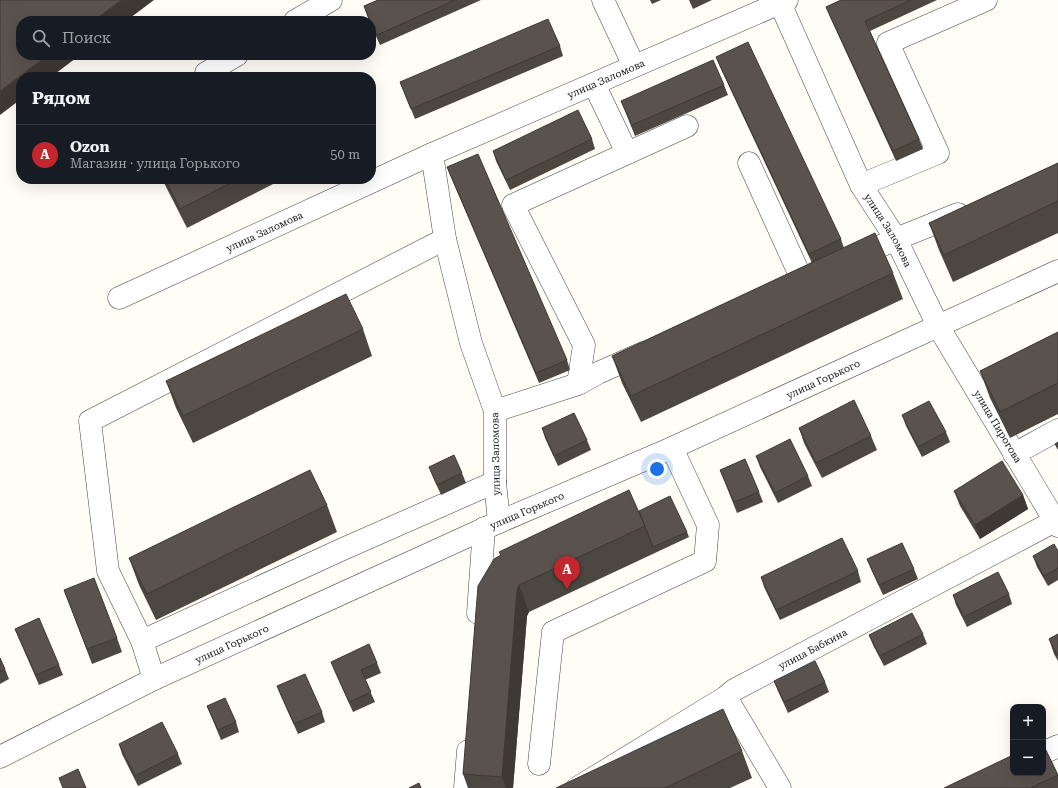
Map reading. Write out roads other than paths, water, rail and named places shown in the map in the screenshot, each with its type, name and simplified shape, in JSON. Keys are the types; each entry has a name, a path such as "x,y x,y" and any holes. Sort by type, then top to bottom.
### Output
{"street":[{"path":"304,16 331,0"},
{"path":"603,0 634,66"},
{"path":"860,185 938,153 888,44 986,0"},
{"name":"улица Заломова","path":"376,180 783,2 860,185 896,239 938,326"},
{"path":"208,72 228,60"},
{"path":"594,84 627,153"},
{"path":"578,384 584,344 513,205 687,126"},
{"name":"улица Заломова","path":"432,154 445,239 471,343 495,410 495,482 492,525 477,631"},
{"path":"750,163 818,275"},
{"name":"улица Заломова","path":"119,298 367,184"},
{"path":"782,291 896,239 977,206"},
{"path":"154,679 142,641 108,572 90,422 445,239"},
{"name":"улица Горького","path":"0,757 154,679 492,525 672,448 1058,271"},
{"name":"улица Пирогова","path":"938,326 1056,524"},
{"path":"495,410 578,384 598,373 662,344"},
{"path":"1014,454 1058,430"},
{"path":"539,764 553,632 705,560 708,525 672,448"},
{"path":"142,641 495,482"},
{"name":"улица Бабкина","path":"577,788 726,697 734,690 1056,524"},
{"path":"726,697 780,788"},
{"path":"465,788 469,733"},
{"path":"1046,752 1058,746"}],"place":[{"name":"Ozon","path":"567,589"}]}
